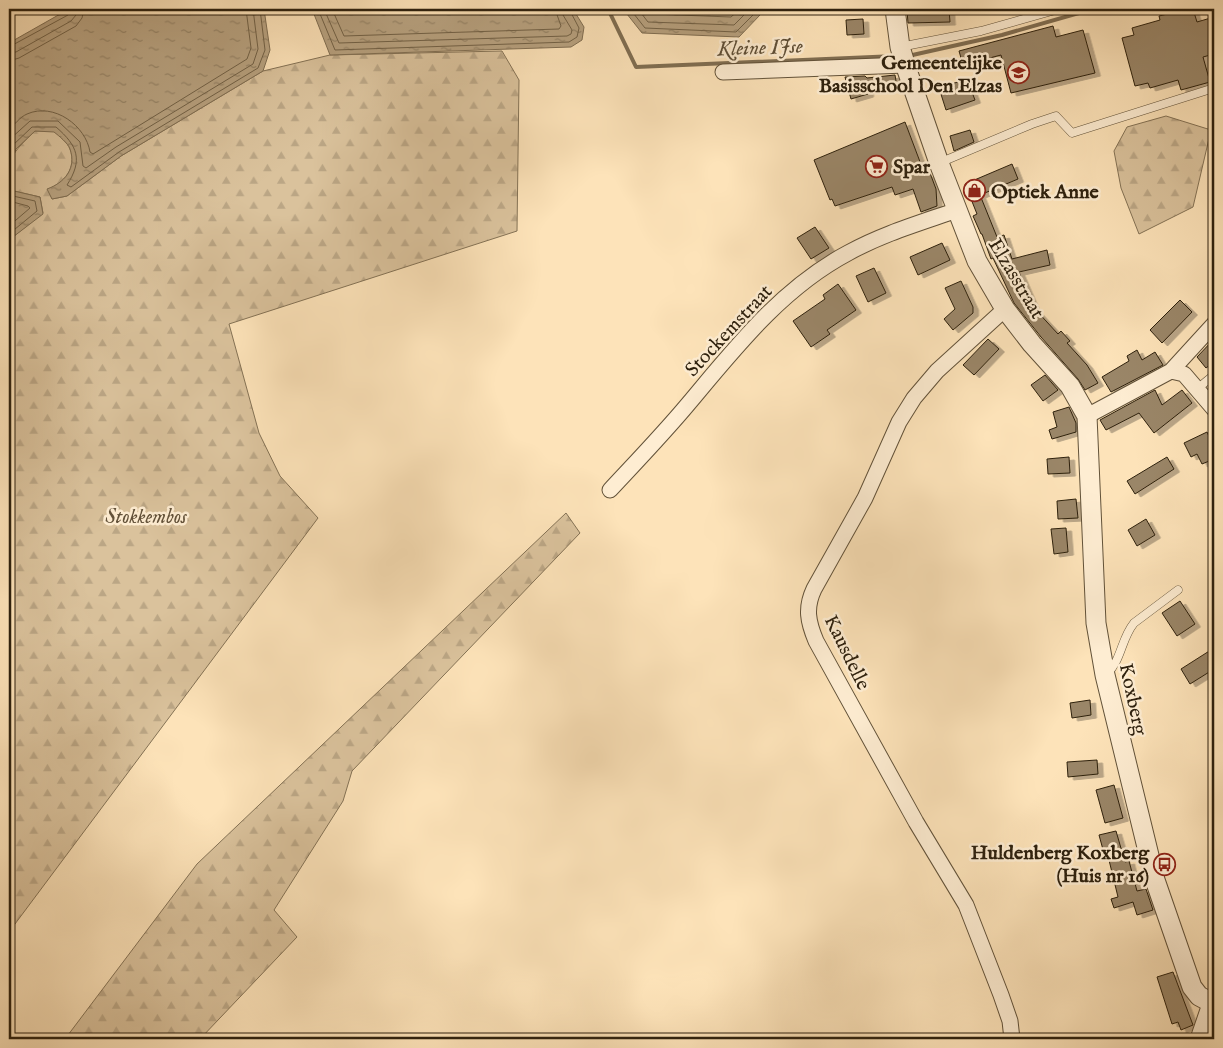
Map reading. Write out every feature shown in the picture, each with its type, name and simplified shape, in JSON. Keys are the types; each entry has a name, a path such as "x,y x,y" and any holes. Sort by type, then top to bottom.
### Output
{"street":[{"name":"Elzasstraat","path":"895,9 903,56 939,163 977,261 1005,309 1032,344 1070,386"},
{"path":"723,72 903,56"},
{"name":"Stockemstraat","path":"610,490 750,331 776,306 823,268 875,239 957,210"},
{"name":"Kausdelle","path":"1005,309 937,371 914,398 899,422 865,498 814,589 809,601 808,616 816,641 916,822 966,905 1010,1021 1012,1039"},
{"path":"1087,416 1171,371 1214,324"},
{"path":"1171,371 1184,374 1214,409"},
{"name":"Koxberg","path":"1070,386 1087,416 1096,623 1105,675 1137,815 1164,911 1192,987 1199,996 1212,1004"},
{"path":"1198,1039 1212,1004"}],"lane":[{"path":"903,56 1059,9"},
{"path":"939,163 1032,124 1056,116 1072,133 1214,88"},
{"path":"1197,388 1214,376"},
{"path":"1105,675 1114,667 1128,630 1134,623 1178,590"}],"green space":[{"name":"Stokkembos","path":"502,51 519,80 517,231 229,324 259,433 280,476 318,518 9,932 9,240 43,213 40,197 14,191 10,172 12,158 21,145 35,131 54,131 69,147 72,162 64,179 48,189 52,199 67,196 121,156 263,71 330,55"},
{"path":"1166,116 1211,130 1193,207 1139,234 1121,188 1114,151 1127,127"},
{"path":"566,513 580,533 352,771 343,801 274,910 297,937 200,1039 65,1039 197,864"}],"water":[{"path":"69,9 264,9 270,50 263,71 121,156 67,196 52,199 47,189 64,179 72,163 69,147 54,132 35,131 16,149 9,165 9,43"},
{"path":"312,9 573,9 584,27 582,40 571,47 330,55"},
{"path":"623,9 759,9 760,15 739,37 642,33"},
{"path":"9,177 14,191 40,197 43,214 9,240"}],"building":[{"path":"949,9 950,22 908,23 907,11"},
{"path":"1193,9 1197,22 1214,17 1214,54 1203,57 1210,82 1181,90 1178,80 1150,88 1148,83 1135,86 1122,38 1134,35 1132,28 1160,20 1159,16"},
{"path":"863,19 864,34 847,35 846,20"},
{"path":"1053,26 1056,37 1083,30 1095,73 1011,93 1001,55 963,65 959,51"},
{"path":"895,75 896,81 868,90 868,94 851,99 845,77 865,76 867,78"},
{"path":"967,79 975,100 946,110 939,88"},
{"path":"905,122 925,175 930,173 936,189 937,206 921,212 913,189 895,195 892,187 835,206 832,199 830,200 814,160"},
{"path":"970,130 974,142 954,151 950,136"},
{"path":"1012,164 1018,179 980,195 997,237 1004,235 1012,259 1047,250 1050,265 1019,272 1035,309 1058,334 1061,331 1070,341 1067,343 1087,365 1098,383 1085,390 1078,379 1014,303 993,258 991,259 973,216 977,214 965,184"},
{"path":"815,227 829,248 811,259 797,238"},
{"path":"942,243 950,260 918,275 910,257"},
{"path":"874,268 886,293 868,302 856,276"},
{"path":"961,281 973,307 973,313 953,330 944,319 955,309 945,288"},
{"path":"838,284 856,310 827,330 830,334 811,347 793,321 825,299 823,295"},
{"path":"1180,300 1192,312 1162,343 1150,330"},
{"path":"988,339 999,349 974,375 963,365"},
{"path":"1214,339 1214,362 1206,368 1197,357"},
{"path":"1137,350 1142,360 1155,352 1163,365 1111,392 1102,377 1129,361 1127,356"},
{"path":"1045,375 1058,390 1043,401 1031,385"},
{"path":"1155,390 1162,405 1182,390 1192,403 1154,433 1139,413 1106,430 1100,420"},
{"path":"1069,407 1076,423 1076,432 1052,439 1049,430 1057,427 1053,412"},
{"path":"1207,432 1214,447 1214,459 1202,464 1197,454 1191,457 1184,443"},
{"path":"1069,457 1070,473 1048,474 1047,459"},
{"path":"1167,457 1174,469 1135,494 1127,481"},
{"path":"1076,499 1078,518 1058,519 1057,501"},
{"path":"1146,519 1155,535 1137,546 1128,530"},
{"path":"1066,528 1068,552 1054,554 1051,529"},
{"path":"1180,601 1195,624 1177,636 1162,613"},
{"path":"1214,648 1214,669 1190,684 1181,669"},
{"path":"1090,700 1091,715 1072,718 1070,703"},
{"path":"1097,760 1098,774 1068,777 1067,762"},
{"path":"1114,785 1123,818 1105,823 1096,790"},
{"path":"1116,831 1125,862 1129,861 1137,891 1146,889 1153,910 1137,915 1133,902 1114,908 1111,899 1118,897 1108,856 1105,857 1099,835"},
{"path":"1173,972 1193,1025 1181,1030 1178,1022 1172,1024 1157,977"}],"waterway":[{"name":"Kleine IJse","path":"608,9 636,67 896,56"},
{"name":"Kleine IJse","path":"908,56 1002,35 1093,9"}],"place":[{"name":"Gemeentelijke Basisschool Den Elzas","path":"1018,73"},
{"name":"Spar","path":"877,166"},
{"name":"Optiek Anne","path":"975,191"},
{"name":"Huldenberg Koxberg (Huis nr 16)","path":"1165,864"}]}
